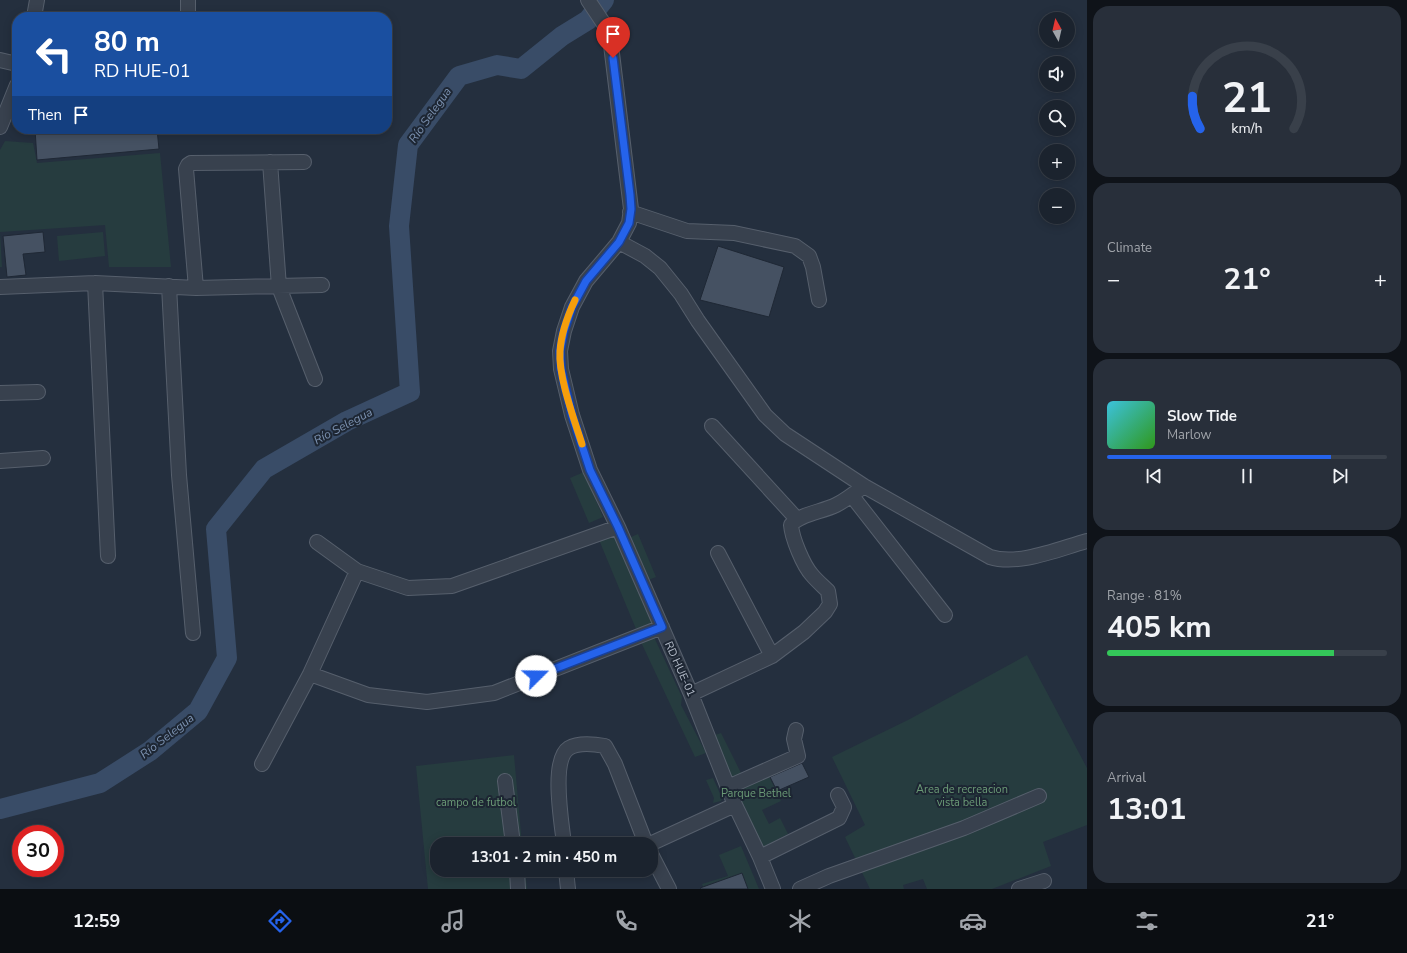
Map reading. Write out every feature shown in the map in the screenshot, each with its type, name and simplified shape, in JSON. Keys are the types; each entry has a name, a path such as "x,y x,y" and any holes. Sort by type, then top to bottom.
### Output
{"street":[{"path":"35,12 37,0"},
{"path":"188,0 188,12"},
{"name":"RD HUE-01","path":"588,0 606,27 612,52 630,195 630,212 629,223 619,242 586,281 572,307 564,331 560,351 561,369 572,415 588,463 692,694 735,805 760,857 773,889"},
{"path":"0,60 12,63"},
{"path":"0,127 12,97"},
{"path":"270,162 279,287 315,379"},
{"path":"196,288 186,169 188,165 191,163 304,162"},
{"path":"630,212 687,231 734,233 795,246 809,256 813,267 818,300"},
{"path":"619,242 645,256 660,268 682,294 698,321 765,415 784,434 864,486 990,557 999,559 1021,558 1087,542"},
{"path":"0,287 95,283 196,288 322,285"},
{"path":"95,283 108,556"},
{"path":"169,286 179,475 193,633"},
{"path":"0,393 38,392"},
{"path":"712,426 796,518"},
{"path":"0,461 43,458"},
{"path":"692,694 772,656 804,632 825,612 830,604 828,591 812,575 792,534 790,525 796,518 836,505 852,496 864,486"},
{"path":"852,496 945,615"},
{"path":"317,542 357,572 408,588 452,586 618,527"},
{"path":"718,553 772,656"},
{"path":"262,764 310,674 357,572"},
{"path":"310,674 368,695 427,702 494,693 662,627"},
{"path":"728,787 798,756 794,739 796,730"},
{"path":"563,837 558,774 561,757 569,748 587,743 605,746 615,764 643,837"},
{"path":"505,781 512,837"},
{"path":"760,857 839,818 844,807 838,795"},
{"path":"800,889 829,876 964,828 1039,796"},
{"path":"658,840 735,805"},
{"path":"658,868 669,889"},
{"path":"517,877 518,889"},
{"path":"567,877 568,889"},
{"path":"1019,889 1044,881"}],"green space":[{"path":"5,141 33,143 37,163 160,153 171,267 109,267 105,225 0,232 0,150"},
{"path":"0,232 2,267 0,267"},
{"path":"103,232 105,256 59,261 57,236"},
{"path":"584,472 603,517 589,523 570,478"},
{"path":"612,529 652,623 636,629 597,535"},
{"path":"638,534 656,577 643,582 624,540"},
{"path":"653,635 682,697 681,705 706,753 695,757 640,640"},
{"name":"Area de recreacion vista bella","path":"1027,655 1087,768 1087,825 1043,842 1051,866 992,889 927,889 923,879 903,885 904,889 870,889 845,837 865,825 832,757 908,720"},
{"path":"721,733 742,775 732,779 712,736"},
{"name":"campo de futbol","path":"514,755 521,837 430,837 430,877 526,877 527,889 428,889 416,766"},
{"name":"Parque Bethel","path":"766,770 781,801 762,810 769,824 780,818 788,834 763,847 733,785"},
{"path":"713,778 722,798 721,801 713,803 714,798 706,780"},
{"path":"741,846 759,889 704,889 702,884 728,876 719,855"}],"building":[{"path":"35,134 158,134 159,149 37,160"},
{"path":"43,232 45,252 23,254 26,275 7,277 3,236"},
{"path":"718,246 784,267 769,317 700,300"},
{"path":"802,763 809,777 777,791 770,777"},
{"path":"742,873 748,889 700,888"}],"waterway":[{"name":"Río Selegua","path":"0,809 100,783 150,751 198,711 227,658 216,529 264,469 347,421 410,392 399,226 408,145 459,76 497,65 521,69 562,36 588,20 604,0"}],"slow traffic":[{"path":"575,300 564,331 560,351 561,369 572,415 582,444"}],"route":[{"path":"536,676 662,627 618,527 590,470 572,415 561,369 560,351 564,331 572,307 586,281 619,242 629,223 631,209 630,195 613,58"}]}
